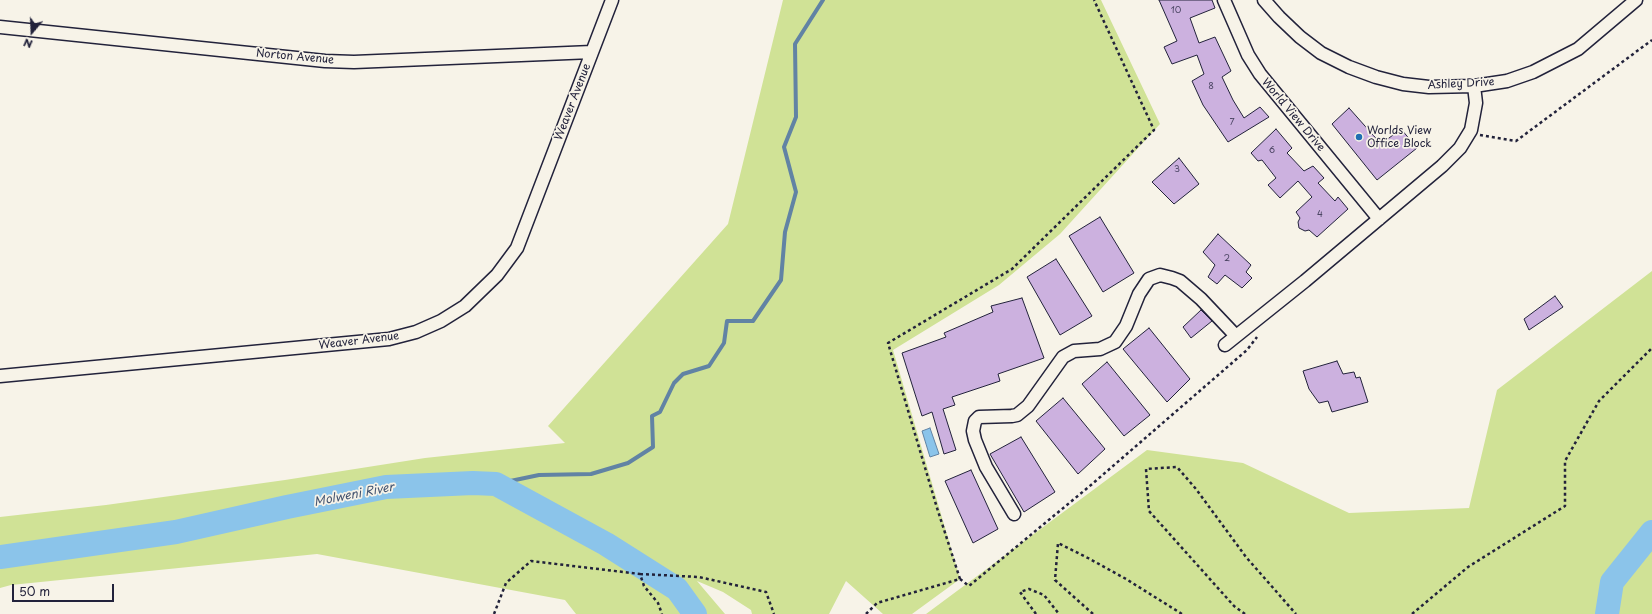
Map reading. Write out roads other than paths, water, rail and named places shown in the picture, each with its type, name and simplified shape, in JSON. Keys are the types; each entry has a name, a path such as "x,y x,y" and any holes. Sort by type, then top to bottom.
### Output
{"street":[{"name":"Weaver Avenue","path":"0,376 389,339 416,332 441,321 465,306 482,291 507,263 517,248 612,0"},
{"name":"World View Drive","path":"1224,0 1248,55 1260,74 1379,219"},
{"name":"Ashley Drive","path":"1264,0 1300,37 1322,52 1349,67 1376,77 1403,84 1428,87 1474,86 1507,81 1533,72 1556,62 1578,49 1636,0"},
{"name":"Norton Avenue","path":"0,27 325,61 354,62 592,52"},
{"path":"1225,345 1379,219 1442,166 1460,148 1471,130 1476,104 1474,86"},
{"path":"1014,514 983,460 973,431 975,421 978,417 1017,415 1028,406 1063,358 1074,351 1100,349 1115,342 1126,326 1139,294 1149,279 1166,276 1180,281 1201,299 1236,336"}],"water":[{"path":"930,428 939,454 930,457 922,431"}],"waterway":[{"path":"496,484 539,475 591,474 628,463 653,447 652,416 660,412 674,383 683,374 709,366 724,343 727,321 753,321 781,280 785,232 796,192 784,147 796,117 795,44 823,0"},
{"name":"Molweni River","path":"0,557 176,532 386,487 473,483 496,484 606,544 677,589 695,614"},
{"name":"Molweni River","path":"1607,614 1612,582 1652,532"}],"place":[{"name":"Worlds View Office Block","path":"1359,137"}]}
